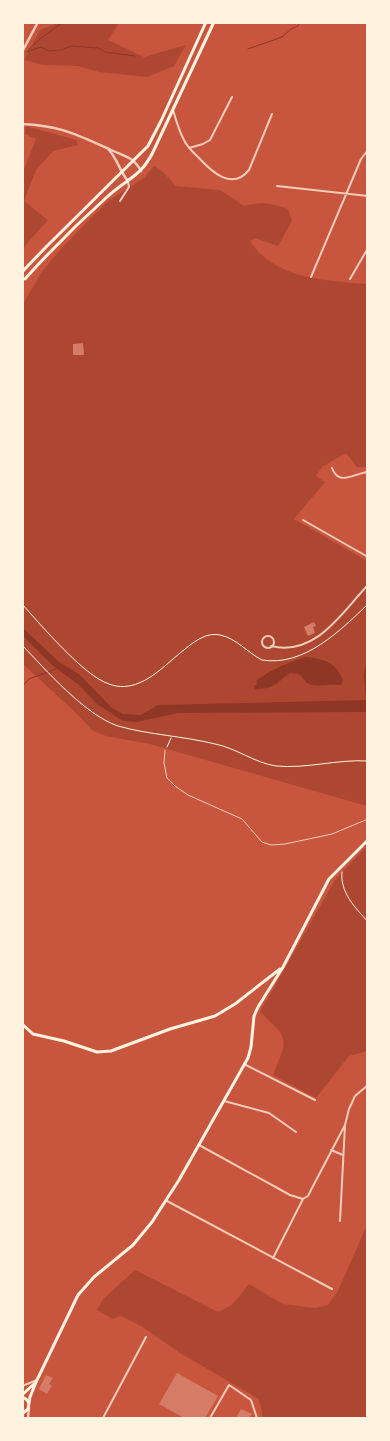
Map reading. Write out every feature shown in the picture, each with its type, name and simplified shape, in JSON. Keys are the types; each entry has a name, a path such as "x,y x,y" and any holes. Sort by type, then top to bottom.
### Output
{"main road":[{"path":"22,272 150,143 206,22"},
{"path":"25,279 107,197 140,171 151,157 214,22"},
{"path":"172,98 171,108 173,110"},
{"path":"161,121 164,124 162,134"},
{"path":"22,1414 27,1411 37,1380 78,1295 94,1277 140,1238 167,1201 244,1064 252,1047 256,1011 329,879 368,840"},
{"path":"22,1024 33,1034 58,1039 97,1052 111,1051 215,1016 235,1004 282,967"},
{"path":"29,1405 22,1396 37,1380"}],"street":[{"path":"23,51 38,22"},
{"path":"22,44 23,51"},
{"path":"189,148 204,144 210,140 232,97"},
{"path":"173,110 183,140 189,148 217,175 232,179 242,177 251,166 272,114"},
{"path":"22,124 44,125 69,131 134,160 140,171"},
{"path":"108,149 116,157 128,181 129,187 120,202"},
{"path":"311,278 361,158 368,150"},
{"path":"277,186 368,196"},
{"path":"350,279 368,248"},
{"path":"332,468 338,478 354,476 366,471"},
{"path":"304,520 368,557"},
{"path":"271,646 272,638 265,636 262,639 262,644 265,647 290,648 318,637 339,618 368,585"},
{"path":"244,1064 315,1100"},
{"path":"340,1221 345,1125 355,1096 368,1085"},
{"path":"224,1101 263,1110 296,1132"},
{"path":"273,1258 303,1199 308,1196 345,1125"},
{"path":"199,1145 290,1195 303,1199"},
{"path":"331,1150 343,1155"},
{"path":"167,1201 332,1289"},
{"path":"103,1418 146,1337"},
{"path":"22,1386 37,1380"},
{"path":"210,1418 229,1385 251,1400 257,1418"},
{"path":"28,1418 29,1405"}],"lane":[{"path":"165,750 164,763 167,778 175,786 188,795 242,819 262,842 271,845 285,844 332,834 368,819"}],"path":[{"path":"22,604 62,647 91,674 110,685 125,687 144,680 192,643 210,635 220,635 230,639 268,662 293,658 329,640 368,604"},
{"path":"22,645 85,706 98,716 116,725 218,744 276,766 368,761"},
{"path":"165,750 171,738"},
{"path":"342,872 341,880 345,892 368,922"}],"shaded area":[{"path":"58,23 119,23 108,40 144,57 186,45 174,66 147,77 99,72 78,66 43,65 24,60 40,30"},
{"path":"26,126 76,140 78,145 53,151 36,170 24,201 48,220 23,248 23,172 36,139 25,134"},
{"path":"154,166 163,172 176,186 220,190 244,206 266,203 288,209 292,221 278,246 255,238 250,241 260,254 287,271 319,279 367,284 368,459 366,467 357,467 346,453 323,466 316,476 325,482 294,519 367,561 367,806 150,744 106,736 93,731 23,664 23,304 41,273 58,252 107,202 145,177"},
{"path":"22,627 59,662 80,675 112,708 123,714 141,715 158,705 366,700 364,675 367,659 367,712 178,713 137,722 123,721 97,704 79,685 52,665 23,636"},
{"path":"306,657 324,660 333,665 343,680 341,685 318,686 307,683 298,674 290,673 271,687 255,689 256,681 268,673"},
{"path":"367,846 367,1051 349,1056 316,1098 273,1075 282,1053 283,1040 277,1028 260,1012 335,880"},
{"path":"367,1225 367,1418 263,1418 259,1399 180,1353 141,1326 121,1316 113,1319 97,1310 103,1299 135,1270 218,1312 232,1305 249,1284 283,1304 315,1308 328,1305 338,1291"}],"building":[{"path":"83,343 84,355 73,355 73,344"},
{"path":"314,622 316,626 313,627 315,633 308,636 304,627"},
{"path":"177,1373 218,1396 205,1418 184,1418 159,1404"},
{"path":"46,1375 53,1378 49,1384 52,1385 47,1394 39,1389"},
{"path":"241,1409 252,1414 249,1418 236,1418"}],"waterway":[{"path":"28,50 63,22"},
{"path":"248,49 282,37 298,26 300,22"},
{"path":"26,52 41,47 49,51 61,50 71,46 98,48 105,52 135,56"},
{"path":"22,687 29,679 56,669"}]}
